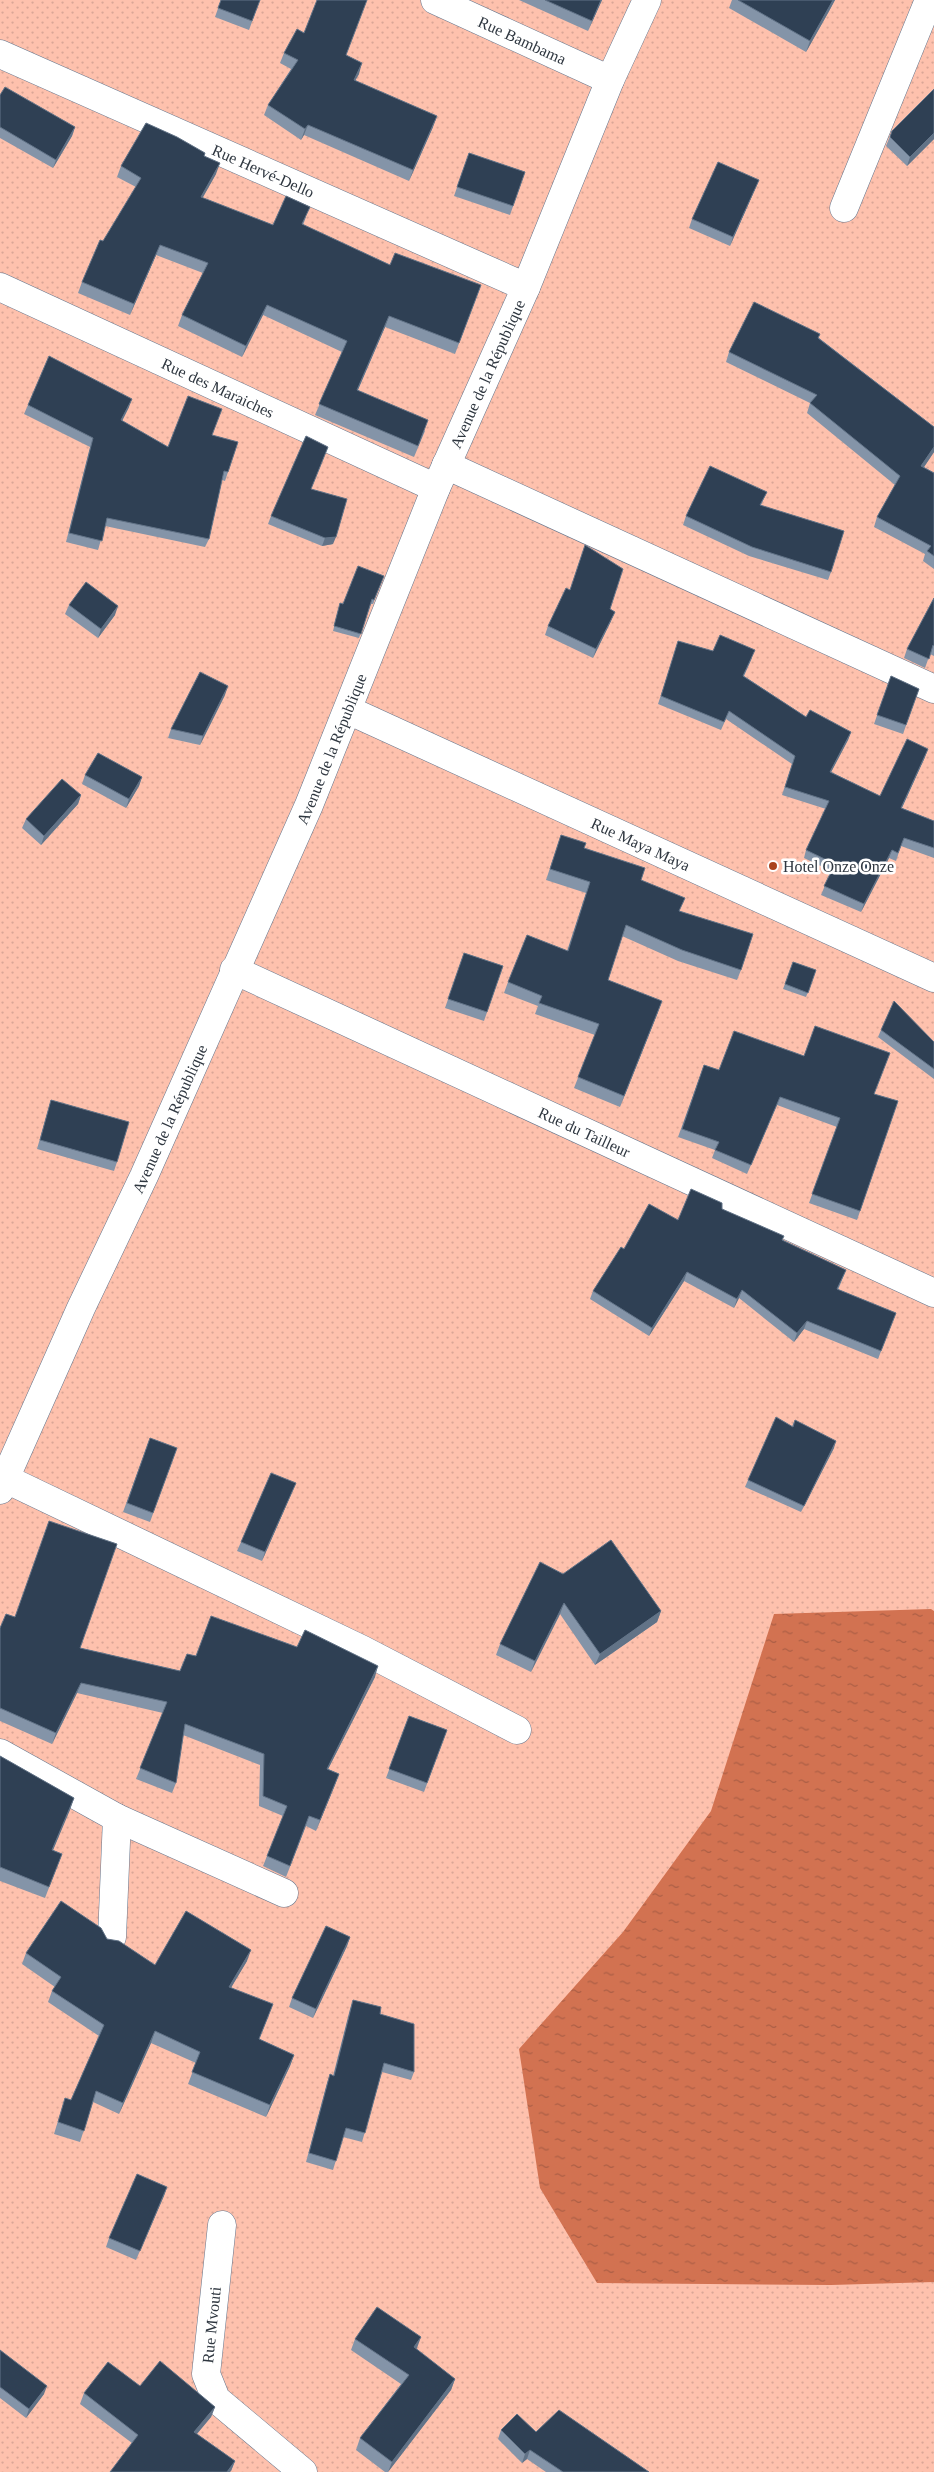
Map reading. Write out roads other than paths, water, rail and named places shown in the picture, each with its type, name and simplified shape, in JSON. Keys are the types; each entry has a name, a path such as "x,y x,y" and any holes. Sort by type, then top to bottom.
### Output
{"street":[{"name":"Rue Bambama","path":"435,0 610,80"},
{"name":"Avenue de la République","path":"3,1484 234,970 348,710 441,477 526,287 610,80 647,0"},
{"path":"844,208 929,0"},
{"name":"Rue Hervé-Dello","path":"0,54 526,287"},
{"name":"Rue des Maraiches","path":"0,287 934,688"},
{"name":"Rue Maya Maya","path":"348,710 934,978"},
{"name":"Rue du Tailleur","path":"234,970 934,1293"},
{"path":"3,1484 354,1646 517,1730"},
{"path":"0,1753 117,1818 284,1893"},
{"path":"112,1937 117,1818"},
{"name":"Rue Mvouti","path":"222,2225 206,2374 216,2399 303,2472"}],"water":[{"path":"931,1609 934,1611 934,2282 831,2285 597,2283 540,2188 519,2049 623,1932 711,1811 774,1614"}],"place":[{"name":"Hotel Onze Onze","path":"773,866"}]}
